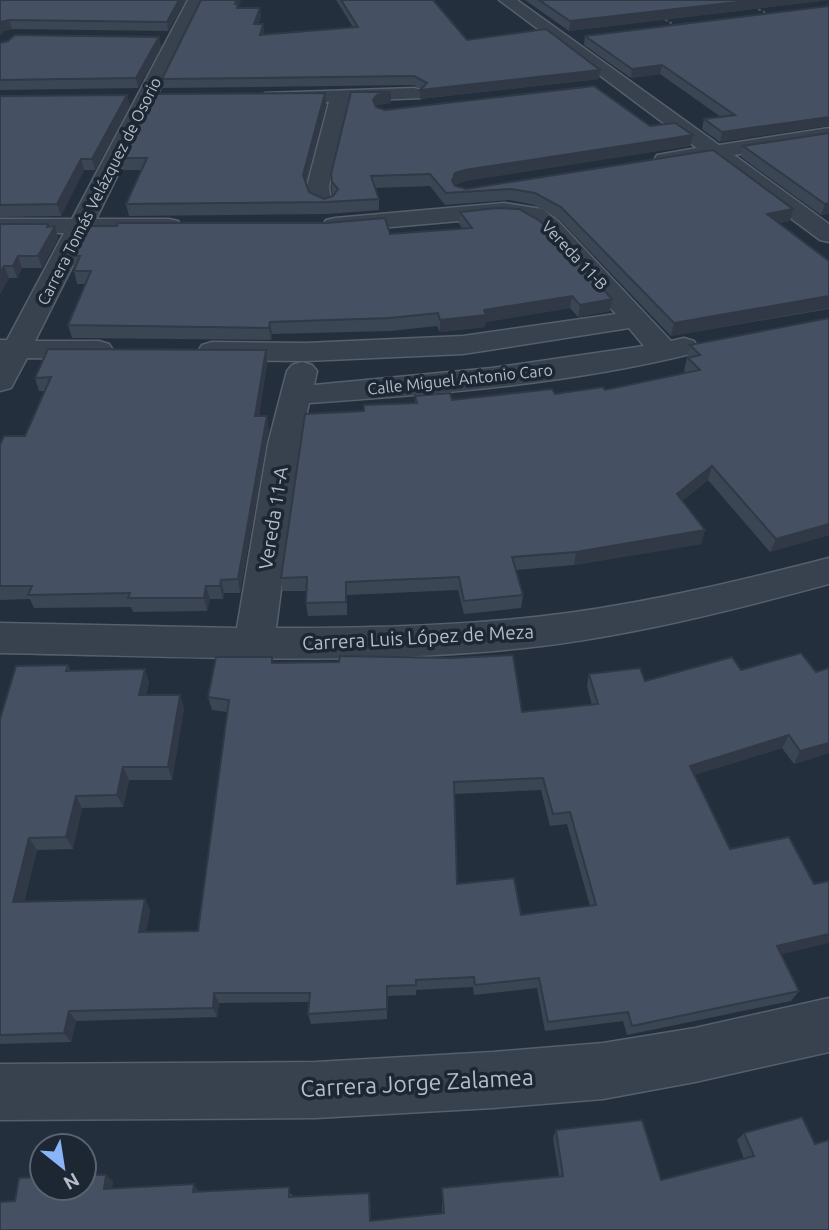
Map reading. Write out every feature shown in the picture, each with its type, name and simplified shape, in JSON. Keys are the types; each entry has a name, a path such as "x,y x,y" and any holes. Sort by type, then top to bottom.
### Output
{"street":[{"name":"Carrera Tomás Velázquez de Osorio","path":"0,382 9,349 82,225 196,0"},
{"path":"507,0 829,234"},
{"path":"560,40 585,37"},
{"path":"152,39 176,38"},
{"path":"257,97 339,105 424,109 414,94 415,88 402,73"},
{"path":"595,88 621,85"},
{"path":"120,98 174,97"},
{"path":"339,105 318,186 319,197 324,201 352,199"},
{"path":"648,162 829,134"},
{"path":"487,188 504,210"},
{"name":"Vereda 11-B","path":"324,201 315,226 388,222 504,210 534,214 636,319"},
{"path":"0,226 192,226"},
{"path":"636,319 665,351"},
{"name":"Calle Miguel Antonio Caro","path":"182,351 306,352 463,345 636,319"},
{"name":"Calle Miguel Antonio Caro","path":"298,395 466,382 706,343"},
{"path":"9,349 127,350"},
{"path":"298,395 306,352"},
{"name":"Vereda 11-A","path":"254,642 284,444 298,395"},
{"name":"Carrera Luis López de Meza","path":"0,638 254,642 431,640 568,628 636,618 717,601 829,571"},
{"name":"Carrera Jorge Zalamea","path":"0,1092 316,1090 493,1080 603,1071 695,1055 829,1025"}],"path":[{"path":"750,5 768,14"},
{"path":"654,13 676,26"}],"building":[{"path":"0,0 179,0 167,22 9,20 0,23"},
{"path":"201,0 237,0 237,8 260,8 254,24 263,24 260,35 358,27 341,0 433,0 467,40 546,29 600,70 420,90 427,83 414,76 162,79"},
{"path":"539,0 755,0 570,21"},
{"path":"829,6 829,117 722,132 704,119 735,115 662,65 632,69 585,36"},
{"path":"15,35 159,37 136,78 0,80 0,43"},
{"path":"594,86 650,126 675,123 693,135 465,170 455,173 452,181 455,186 466,189 713,150 793,209 767,214 829,261 829,296 674,323 561,207 535,193 511,189 446,193 430,174 371,176 379,199 126,204 147,158 120,158 153,94 325,93 303,175 309,192 324,199 333,196 338,189 332,182 331,174 351,92 391,92 377,95 373,100 376,107 385,110"},
{"path":"127,95 92,159 81,159 57,204 0,205 0,96"},
{"path":"829,133 829,203 825,204 743,146"},
{"path":"497,208 519,209 540,221 612,299 580,305 572,296 484,310 486,315 440,320 438,313 390,318 270,322 269,328 68,325 91,271 74,271 80,256 70,256 85,226 117,226 118,223 327,223 385,218 390,234 472,228 460,212"},
{"path":"0,224 55,226 38,256 18,256 13,266 4,266 0,273"},
{"path":"829,318 829,524 776,539 712,466 677,494 705,530 576,552 512,557 523,595 464,601 459,577 346,582 346,602 306,603 307,577 281,578 305,414 364,411 364,405 417,403 415,396 450,393 452,400 552,389 555,394 603,387 605,390 700,370 688,358 700,355 690,345"},
{"path":"48,349 266,350 255,416 267,416 238,579 221,580 220,586 206,586 204,598 128,598 130,593 28,595 32,586 0,586 0,445 4,436 25,436 51,377 35,378"},
{"path":"801,653 816,672 829,668 829,743 800,751 789,735 690,766 730,849 789,837 814,884 829,881 829,934 777,946 799,991 632,1026 628,1012 548,1022 539,978 475,985 474,977 416,980 416,985 387,986 387,1009 308,1014 310,993 214,993 213,1008 69,1011 64,1033 0,1035 0,719 16,666 68,665 66,671 145,669 139,695 180,695 168,767 123,767 117,795 76,796 66,837 29,838 13,902 145,899 139,932 198,931 229,700 208,697 216,657 272,657 272,663 339,662 340,656 450,658 513,655 522,712 598,704 589,674 640,668 645,681 732,657 741,670","holes":["543,778 553,814 570,812 596,905 521,915 514,878 457,884 454,782"]},
{"path":"802,1117 815,1144 829,1140 829,1230 0,1230 0,1202 15,1201 19,1178 28,1178 28,1202 98,1202 98,1175 106,1175 104,1189 194,1184 193,1192 289,1187 289,1197 369,1193 370,1221 444,1213 442,1188 563,1176 556,1130 642,1120 661,1180 754,1156 744,1133"}]}
